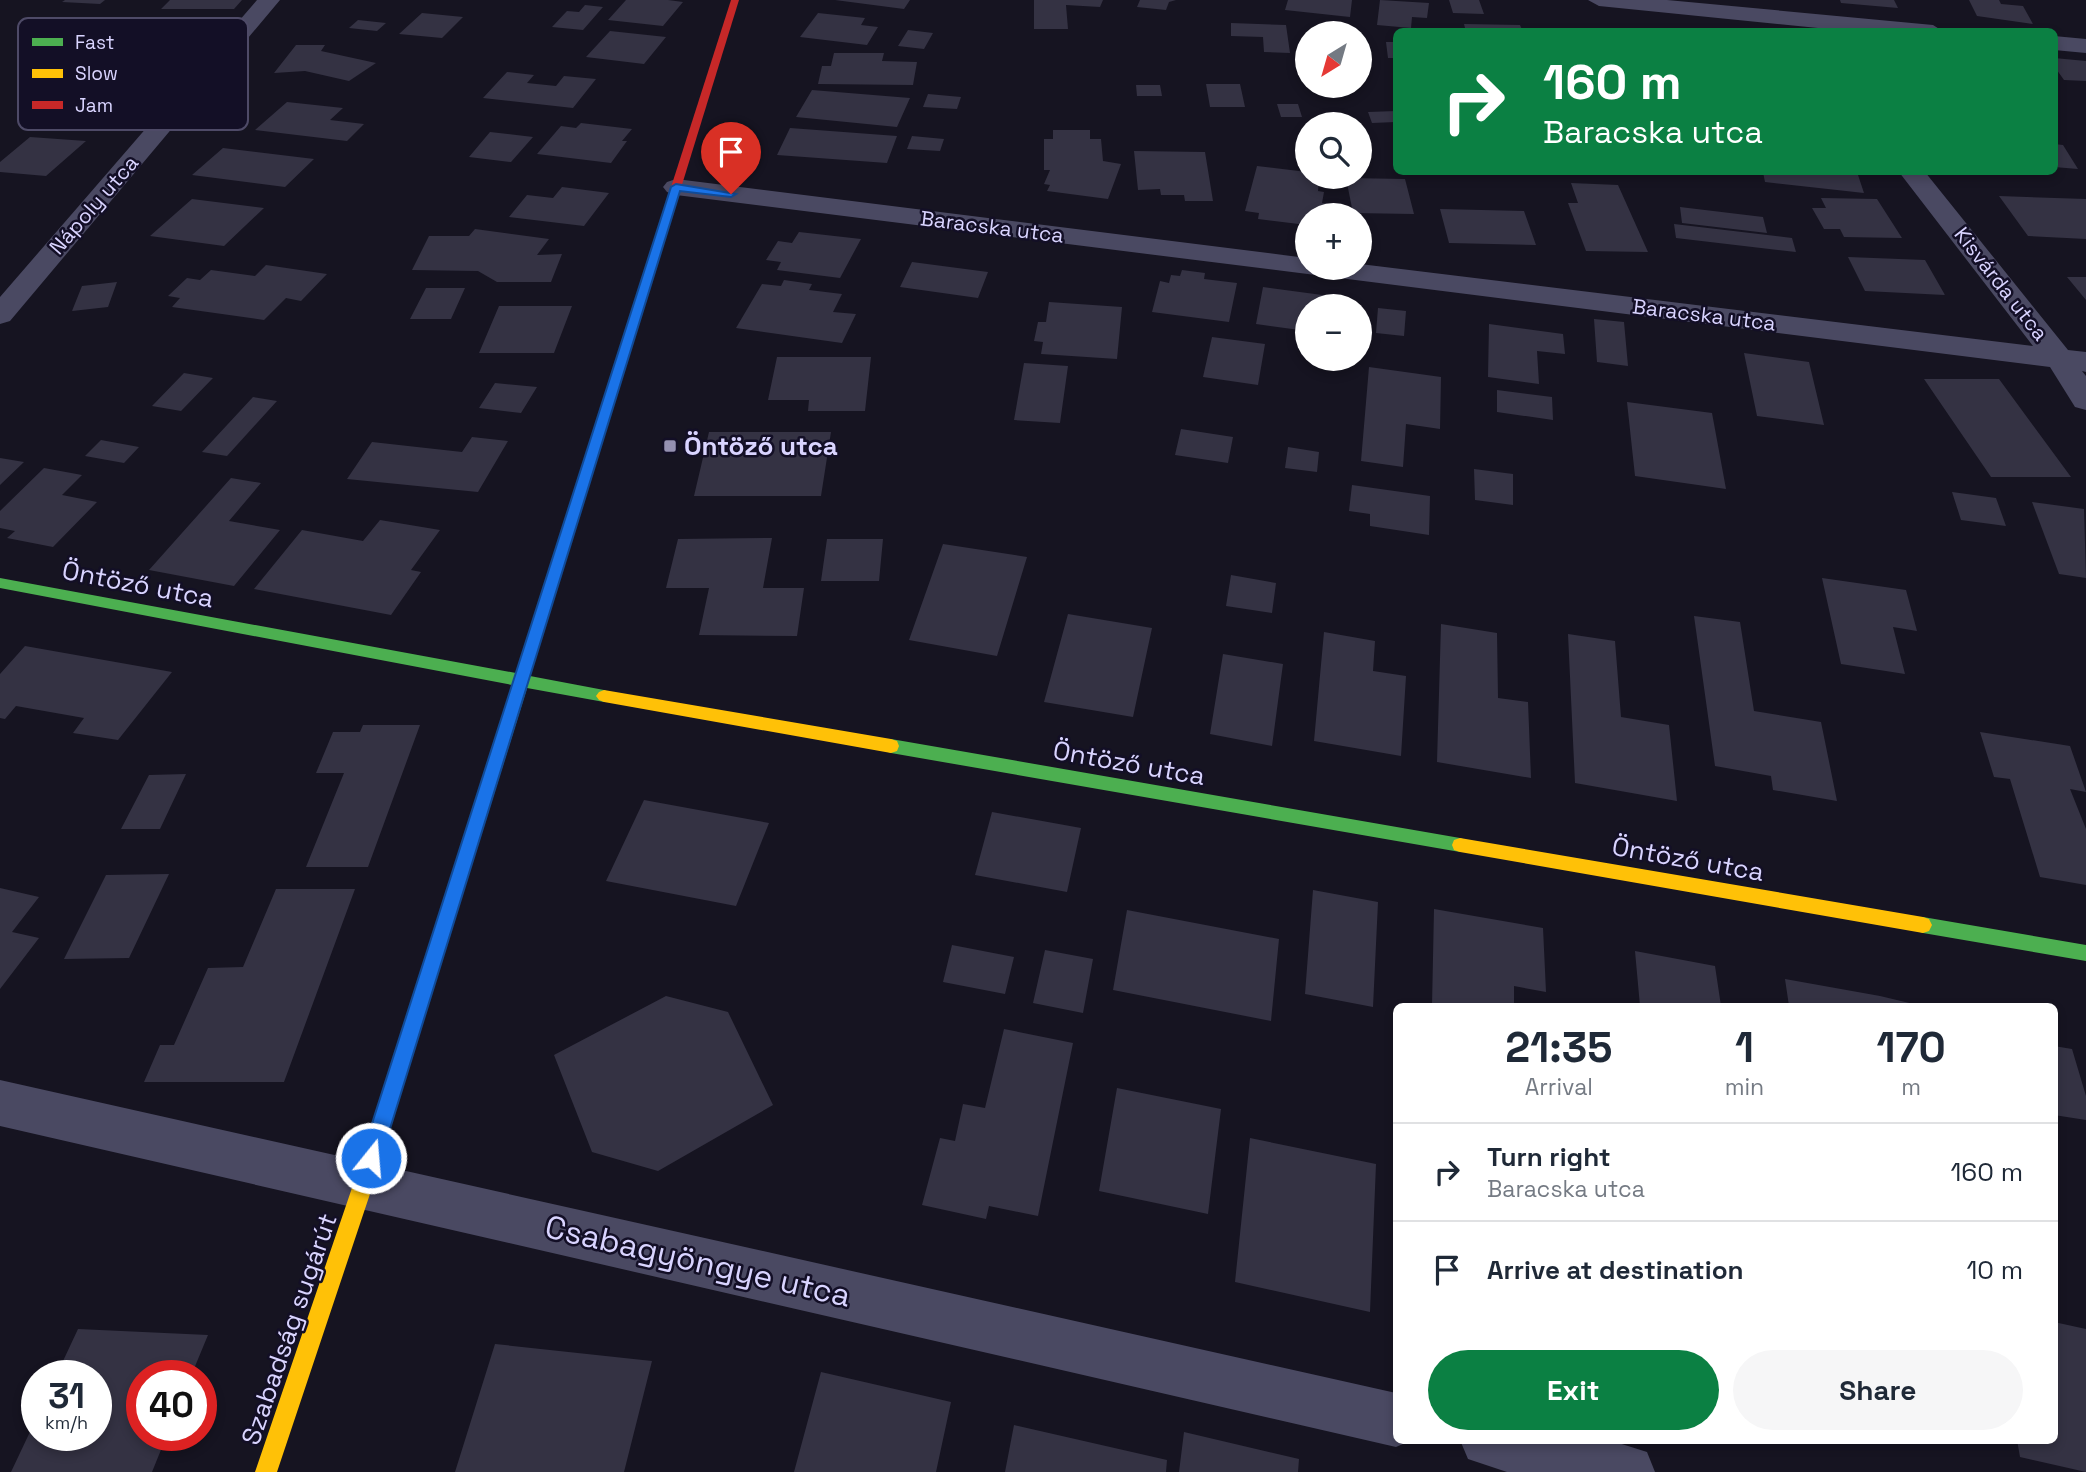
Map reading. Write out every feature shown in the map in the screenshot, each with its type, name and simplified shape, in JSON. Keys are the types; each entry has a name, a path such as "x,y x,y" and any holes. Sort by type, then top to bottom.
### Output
{"street":[{"name":"Nápoly utca","path":"248,25 269,0"},
{"name":"Szabadság sugárút","path":"266,1472 363,1185 735,0"},
{"path":"1599,0 1796,25 1855,28"},
{"path":"1776,0 1796,25"},
{"path":"2058,43 2086,46"},
{"name":"Nápoly utca","path":"0,315 158,130"},
{"name":"Kisvárda utca","path":"1915,175 2073,361 2086,400"},
{"name":"Baracska utca","path":"676,187 1295,264"},
{"name":"Baracska utca","path":"1372,274 2073,361"},
{"name":"Öntöző utca","path":"0,583 520,682 2086,953"},
{"name":"Csabagyöngye utca","path":"0,1102 1393,1419"},
{"path":"1504,1444 1627,1472"}],"building":[{"path":"105,0 100,4 62,2"},
{"path":"170,0 242,0 234,9 161,9"},
{"path":"626,0 683,2 663,26 608,20"},
{"path":"835,0 910,0 904,9"},
{"path":"1034,0 1103,0 1100,7 1066,5 1068,29 1034,29"},
{"path":"1140,0 1176,0 1169,2 1166,10 1137,7"},
{"path":"1288,0 1352,0 1350,17 1285,10"},
{"path":"1380,0 1429,3 1427,18 1412,17 1411,28 1377,25"},
{"path":"1449,0 1479,0 1484,14 1453,13"},
{"path":"1840,0 1894,0 1898,8 1841,3"},
{"path":"1969,0 1999,0 2001,4 2023,6 2033,24 1977,16"},
{"path":"585,5 603,7 583,30 552,27 567,11 579,12"},
{"path":"422,13 463,17 442,38 399,34"},
{"path":"818,13 865,18 861,25 878,27 867,45 800,37"},
{"path":"358,20 386,23 377,31 349,28"},
{"path":"1231,23 1286,25 1290,53 1264,52 1263,37 1231,36"},
{"path":"1464,24 1520,25 1521,28 1465,28"},
{"path":"908,30 933,33 924,49 898,46"},
{"path":"610,31 666,37 644,64 586,57"},
{"path":"1386,42 1393,42 1393,58 1388,58"},
{"path":"296,45 325,45 321,51 376,63 349,81 305,71 274,73"},
{"path":"834,53 884,53 882,61 917,62 913,85 818,84 822,66 831,66"},
{"path":"2058,58 2086,61 2086,81 2064,80 2058,72"},
{"path":"507,72 534,75 527,83 556,86 564,76 596,79 573,108 483,98"},
{"path":"1206,84 1240,84 1245,107 1210,107"},
{"path":"1136,85 1160,85 1162,96 1137,96"},
{"path":"812,90 910,98 897,127 796,117"},
{"path":"928,94 961,97 957,109 923,107"},
{"path":"287,102 343,108 330,120 364,124 347,141 255,130"},
{"path":"1277,104 1298,104 1300,112 1295,112 1295,117 1281,117"},
{"path":"1393,111 1393,122 1372,123 1372,112 1368,112"},
{"path":"581,123 632,129 622,141 627,141 611,163 537,154 561,126 576,128"},
{"path":"790,128 897,136 887,163 777,155"},
{"path":"1053,130 1090,130 1090,139 1101,139 1103,161 1121,164 1108,199 1047,191 1050,185 1044,184 1050,170 1044,170 1044,139 1053,139"},
{"path":"490,132 533,137 511,162 469,157"},
{"path":"912,136 944,139 940,151 907,149"},
{"path":"30,137 86,141 46,176 0,172 0,162"},
{"path":"2058,144 2063,145 2078,169 2058,167"},
{"path":"223,148 314,159 285,187 192,175"},
{"path":"1134,151 1205,152 1213,201 1185,201 1184,195 1161,195 1160,189 1138,190"},
{"path":"1257,166 1295,171 1295,189 1318,189 1324,192 1322,203 1295,203 1295,224 1258,219 1259,213 1245,211"},
{"path":"1764,175 1858,175 1864,193 1765,182"},
{"path":"1372,178 1405,179 1414,214 1372,213 1372,203 1351,203 1348,189 1372,189"},
{"path":"1571,183 1618,185 1648,252 1586,251 1568,203 1578,203"},
{"path":"562,187 609,193 584,226 509,217 527,195 553,198"},
{"path":"1999,196 2086,199 2086,239 2028,236"},
{"path":"1821,198 1877,199 1902,238 1844,237 1840,229 1824,229 1812,208 1826,208"},
{"path":"192,199 264,208 224,246 150,236"},
{"path":"1680,207 1763,217 1767,233 1682,223"},
{"path":"1440,209 1524,211 1536,245 1449,243"},
{"path":"1674,224 1792,238 1796,252 1676,238"},
{"path":"475,229 549,239 537,255 562,254 551,282 497,282 478,271 412,270 429,236 469,236"},
{"path":"799,232 861,239 840,278 777,270 781,262 766,260 778,241 792,243"},
{"path":"1848,257 1925,260 1945,295 1865,291"},
{"path":"912,262 988,272 978,298 900,287"},
{"path":"266,265 327,274 301,301 286,298 264,320 172,307 180,298 168,296 187,278 200,280 211,270 255,276"},
{"path":"1182,270 1205,273 1204,279 1237,283 1229,322 1152,312 1160,281 1169,283 1171,275 1180,276"},
{"path":"2067,277 2086,277 2086,300"},
{"path":"784,280 812,284 809,290 842,294 833,312 856,314 842,343 736,328 762,284 781,286"},
{"path":"117,282 108,307 72,311 82,286"},
{"path":"1263,287 1315,294 1295,294 1295,329 1256,324"},
{"path":"426,288 465,288 451,319 410,319"},
{"path":"1049,302 1122,307 1117,359 1041,354 1043,342 1034,341 1038,322 1046,322"},
{"path":"499,306 572,306 554,353 479,353"},
{"path":"1378,308 1406,311 1404,336 1376,333"},
{"path":"1594,319 1624,322 1628,366 1597,362"},
{"path":"1489,324 1563,334 1565,354 1537,351 1539,384 1488,377"},
{"path":"1212,337 1265,344 1258,385 1203,377"},
{"path":"1744,353 1809,362 1824,425 1757,416"},
{"path":"777,357 871,357 865,411 808,411 809,400 768,400"},
{"path":"1024,363 1068,366 1060,423 1014,420"},
{"path":"1372,367 1441,377 1440,429 1406,424 1403,467 1361,461 1369,371 1372,371"},
{"path":"184,373 213,378 181,411 152,406"},
{"path":"1924,379 1999,379 2071,477 1991,477"},
{"path":"495,383 537,387 521,413 479,408"},
{"path":"1497,390 1552,397 1553,420 1497,412"},
{"path":"253,397 277,401 227,456 202,452"},
{"path":"1627,402 1712,413 1726,489 1635,476"},
{"path":"1181,429 1233,437 1228,463 1175,455"},
{"path":"709,432 831,432 821,496 694,496"},
{"path":"472,437 508,441 478,492 347,479 372,442 462,452"},
{"path":"101,440 139,447 124,463 85,456"},
{"path":"1288,447 1319,452 1317,472 1285,468"},
{"path":"0,458 24,462 0,485"},
{"path":"44,468 82,475 62,495 97,502 53,547 7,538 15,531 0,528 0,511"},
{"path":"1474,469 1513,474 1513,505 1475,500"},
{"path":"231,478 261,483 229,521 280,530 234,586 149,570"},
{"path":"1352,485 1430,496 1429,535 1370,526 1370,514 1349,511"},
{"path":"1952,492 1996,498 2006,526 1961,520"},
{"path":"2032,502 2084,509 2086,578 2059,574"},
{"path":"380,520 440,530 411,570 421,572 391,615 254,589 302,530 363,541"},
{"path":"772,538 763,588 804,588 797,636 699,635 709,588 666,588 678,539"},
{"path":"827,539 883,539 879,581 821,581"},
{"path":"943,544 1027,557 997,656 909,640"},
{"path":"1231,575 1276,583 1272,613 1226,606"},
{"path":"1822,578 1906,590 1917,631 1893,627 1905,674 1841,664"},
{"path":"1068,614 1152,628 1133,717 1044,702"},
{"path":"1694,616 1740,622 1754,711 1821,722 1837,801 1773,790 1771,776 1715,766"},
{"path":"1441,624 1497,633 1498,698 1528,702 1531,778 1437,762"},
{"path":"1324,632 1375,641 1373,671 1406,676 1401,756 1314,741"},
{"path":"1568,634 1615,641 1621,717 1669,725 1677,801 1575,783"},
{"path":"25,646 172,672 118,740 73,733 84,718 16,706 5,719 0,718 0,674"},
{"path":"1223,654 1283,664 1272,746 1210,734"},
{"path":"363,725 420,725 368,867 306,867 344,773 316,773 333,732 360,732"},
{"path":"1980,732 2070,746 2086,792 2070,789 2086,829 2086,885 2040,877 2010,779 1994,777"},
{"path":"186,774 160,829 121,829 149,775"},
{"path":"644,800 769,823 736,906 606,881"},
{"path":"992,812 1081,828 1067,892 975,875"},
{"path":"169,874 129,958 64,959 106,875"},
{"path":"0,888 39,897 12,932 39,938 0,989"},
{"path":"276,889 355,889 284,1082 144,1082 160,1045 174,1045 208,968 243,967"},
{"path":"1313,890 1378,902 1373,1007 1305,994"},
{"path":"1434,909 1543,928 1546,992 1514,986 1514,1003 1432,1003"},
{"path":"1127,910 1279,939 1271,1021 1113,990"},
{"path":"952,945 1014,957 1005,994 943,982"},
{"path":"1045,950 1093,959 1083,1013 1033,1003"},
{"path":"1635,951 1715,966 1721,1003 1640,1003"},
{"path":"1785,979 1909,1003 1789,1003"},
{"path":"666,996 728,1012 773,1105 658,1171 592,1152 554,1055"},
{"path":"1004,1029 1073,1043 1038,1216 989,1206 986,1219 922,1205 940,1138 955,1141 963,1104 985,1108"},
{"path":"2058,1047 2072,1049 2086,1096 2086,1120 2058,1116"},
{"path":"1117,1088 1221,1109 1208,1214 1099,1191"},
{"path":"1250,1138 1376,1164 1370,1312 1235,1282"},
{"path":"2058,1323 2086,1329 2086,1472 2020,1457 2018,1444 2058,1444"},
{"path":"78,1329 208,1335 198,1360 126,1360 126,1451 161,1451 152,1472 11,1472 21,1451 112,1451 112,1360 63,1360"},
{"path":"495,1344 652,1361 624,1472 455,1472"},
{"path":"821,1372 951,1402 936,1472 794,1472"},
{"path":"1014,1425 1167,1460 1166,1472 1005,1472"},
{"path":"1184,1432 1299,1459 1298,1472 1179,1472"}],"traffic: fast":[{"path":"0,583 604,696"},
{"path":"430,970 535,637"},
{"path":"891,746 1460,845"},
{"path":"1923,925 2086,953"}],"traffic: slow":[{"path":"535,637 629,337"},
{"path":"604,696 891,746"},
{"path":"1460,845 1923,925"},
{"path":"266,1472 363,1185 430,970"}],"traffic: jam":[{"path":"629,337 735,0"}],"place":[{"name":"Öntöző utca","path":"670,446"}],"route":[{"path":"371,1158 676,187 731,194"}]}
